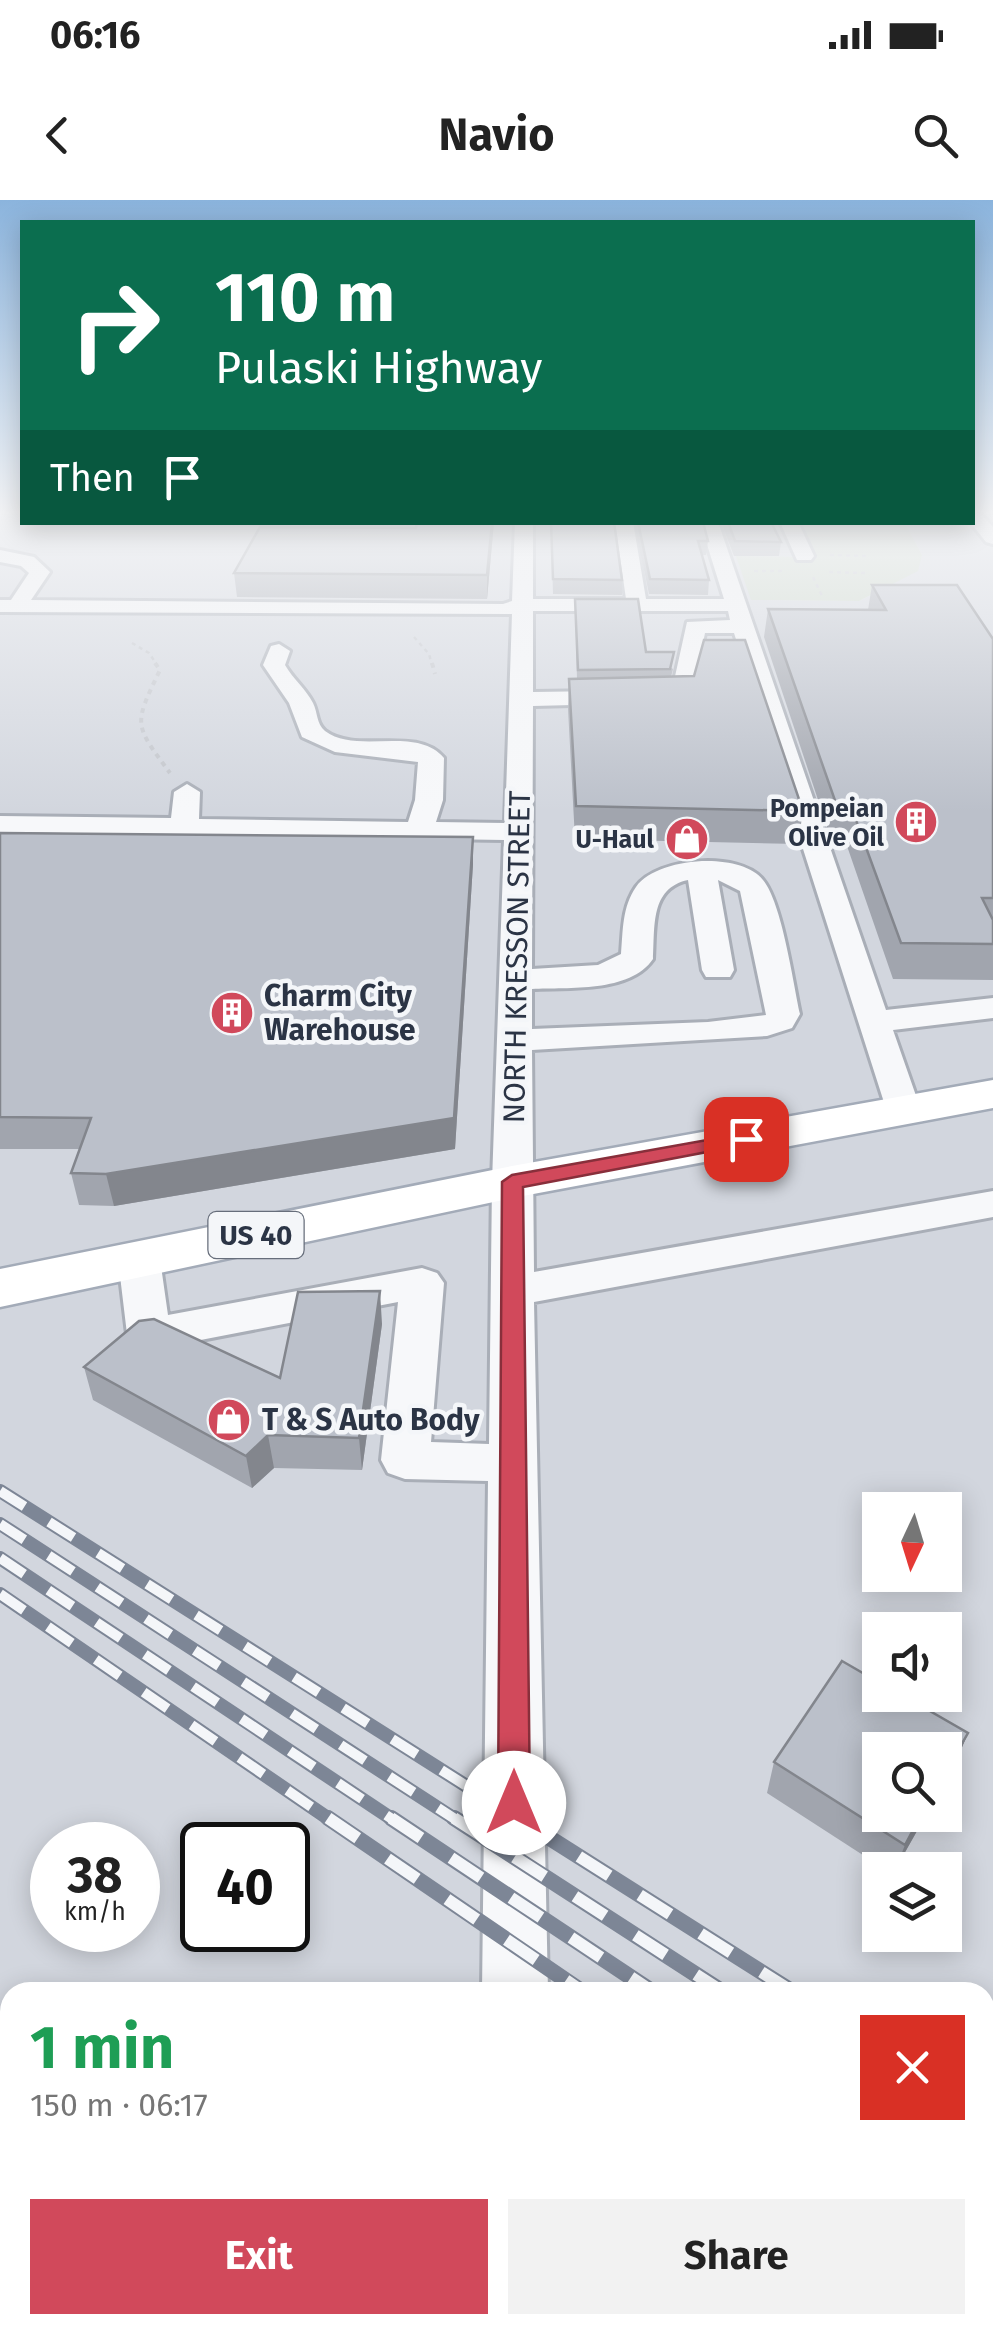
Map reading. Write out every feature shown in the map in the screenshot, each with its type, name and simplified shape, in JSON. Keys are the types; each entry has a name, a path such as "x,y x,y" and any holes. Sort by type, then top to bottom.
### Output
{"main road":[{"name":"US 40","path":"0,1288 512,1182 993,1094"}],"street":[{"path":"419,614 473,635"},
{"name":"NORTH KRESSON STREET","path":"515,1982 512,1182 521,698 514,651 521,614"},
{"path":"580,614 598,623 695,627 742,616"},
{"path":"719,614 742,616"},
{"path":"742,616 902,1110"},
{"path":"521,698 683,697 695,627"},
{"path":"279,650 274,664 280,678 302,705 308,729 319,738 334,744 415,750 431,758 429,800 419,831"},
{"path":"184,829 187,792"},
{"path":"0,824 519,832"},
{"path":"702,872 718,970"},
{"path":"515,1040 708,1032 780,1021 779,987 757,894 749,881 730,874 670,874 654,883 642,904 636,959 604,975 516,980"},
{"path":"874,1022 993,1008"},
{"path":"512,1291 993,1204"},
{"path":"138,1259 149,1334 422,1284 405,1460 512,1463"}],"path":[{"path":"405,614 400,629 428,654 435,674"},
{"path":"132,644 149,652 160,670 142,709 140,732 149,750 187,792"}],"shaded area":[{"path":"0,614 993,614 993,1982 0,1982"}],"building":[{"path":"576,614 640,614 646,652 674,652 670,669 578,670"},
{"name":"Pompeian Olive Oil","path":"770,614 976,614 993,639 993,898 982,898 993,920 993,944 901,943 853,812 839,812"},
{"path":"704,640 745,640 803,811 576,806 569,679 694,676"},
{"name":"Charm City Warehouse","path":"0,833 473,837 454,1118 106,1174 71,1173 91,1118 0,1117"},
{"path":"380,1291 359,1438 268,1435 246,1456 84,1367 139,1321 154,1319 280,1378 298,1292"},
{"path":"842,1661 862,1673 862,1712 932,1712 968,1733 962,1743 962,1732 862,1732 862,1818 774,1762"},
{"path":"884,1832 912,1832 905,1845"}],"railway":[{"path":"0,1491 522,1821"},
{"path":"0,1524 458,1821"},
{"path":"0,1558 395,1821"},
{"path":"0,1594 332,1821"},
{"path":"328,1818 568,1982"},
{"path":"391,1818 638,1982"},
{"path":"454,1818 708,1982"},
{"path":"518,1818 777,1982"}],"place":[{"name":"Pompeian Olive Oil","path":"916,822"},
{"name":"U-Haul","path":"687,839"},
{"name":"Charm City Warehouse","path":"232,1013"},
{"name":"T & S Auto Body","path":"229,1420"}],"route":[{"path":"514,1803 512,1182 746,1139"}]}
